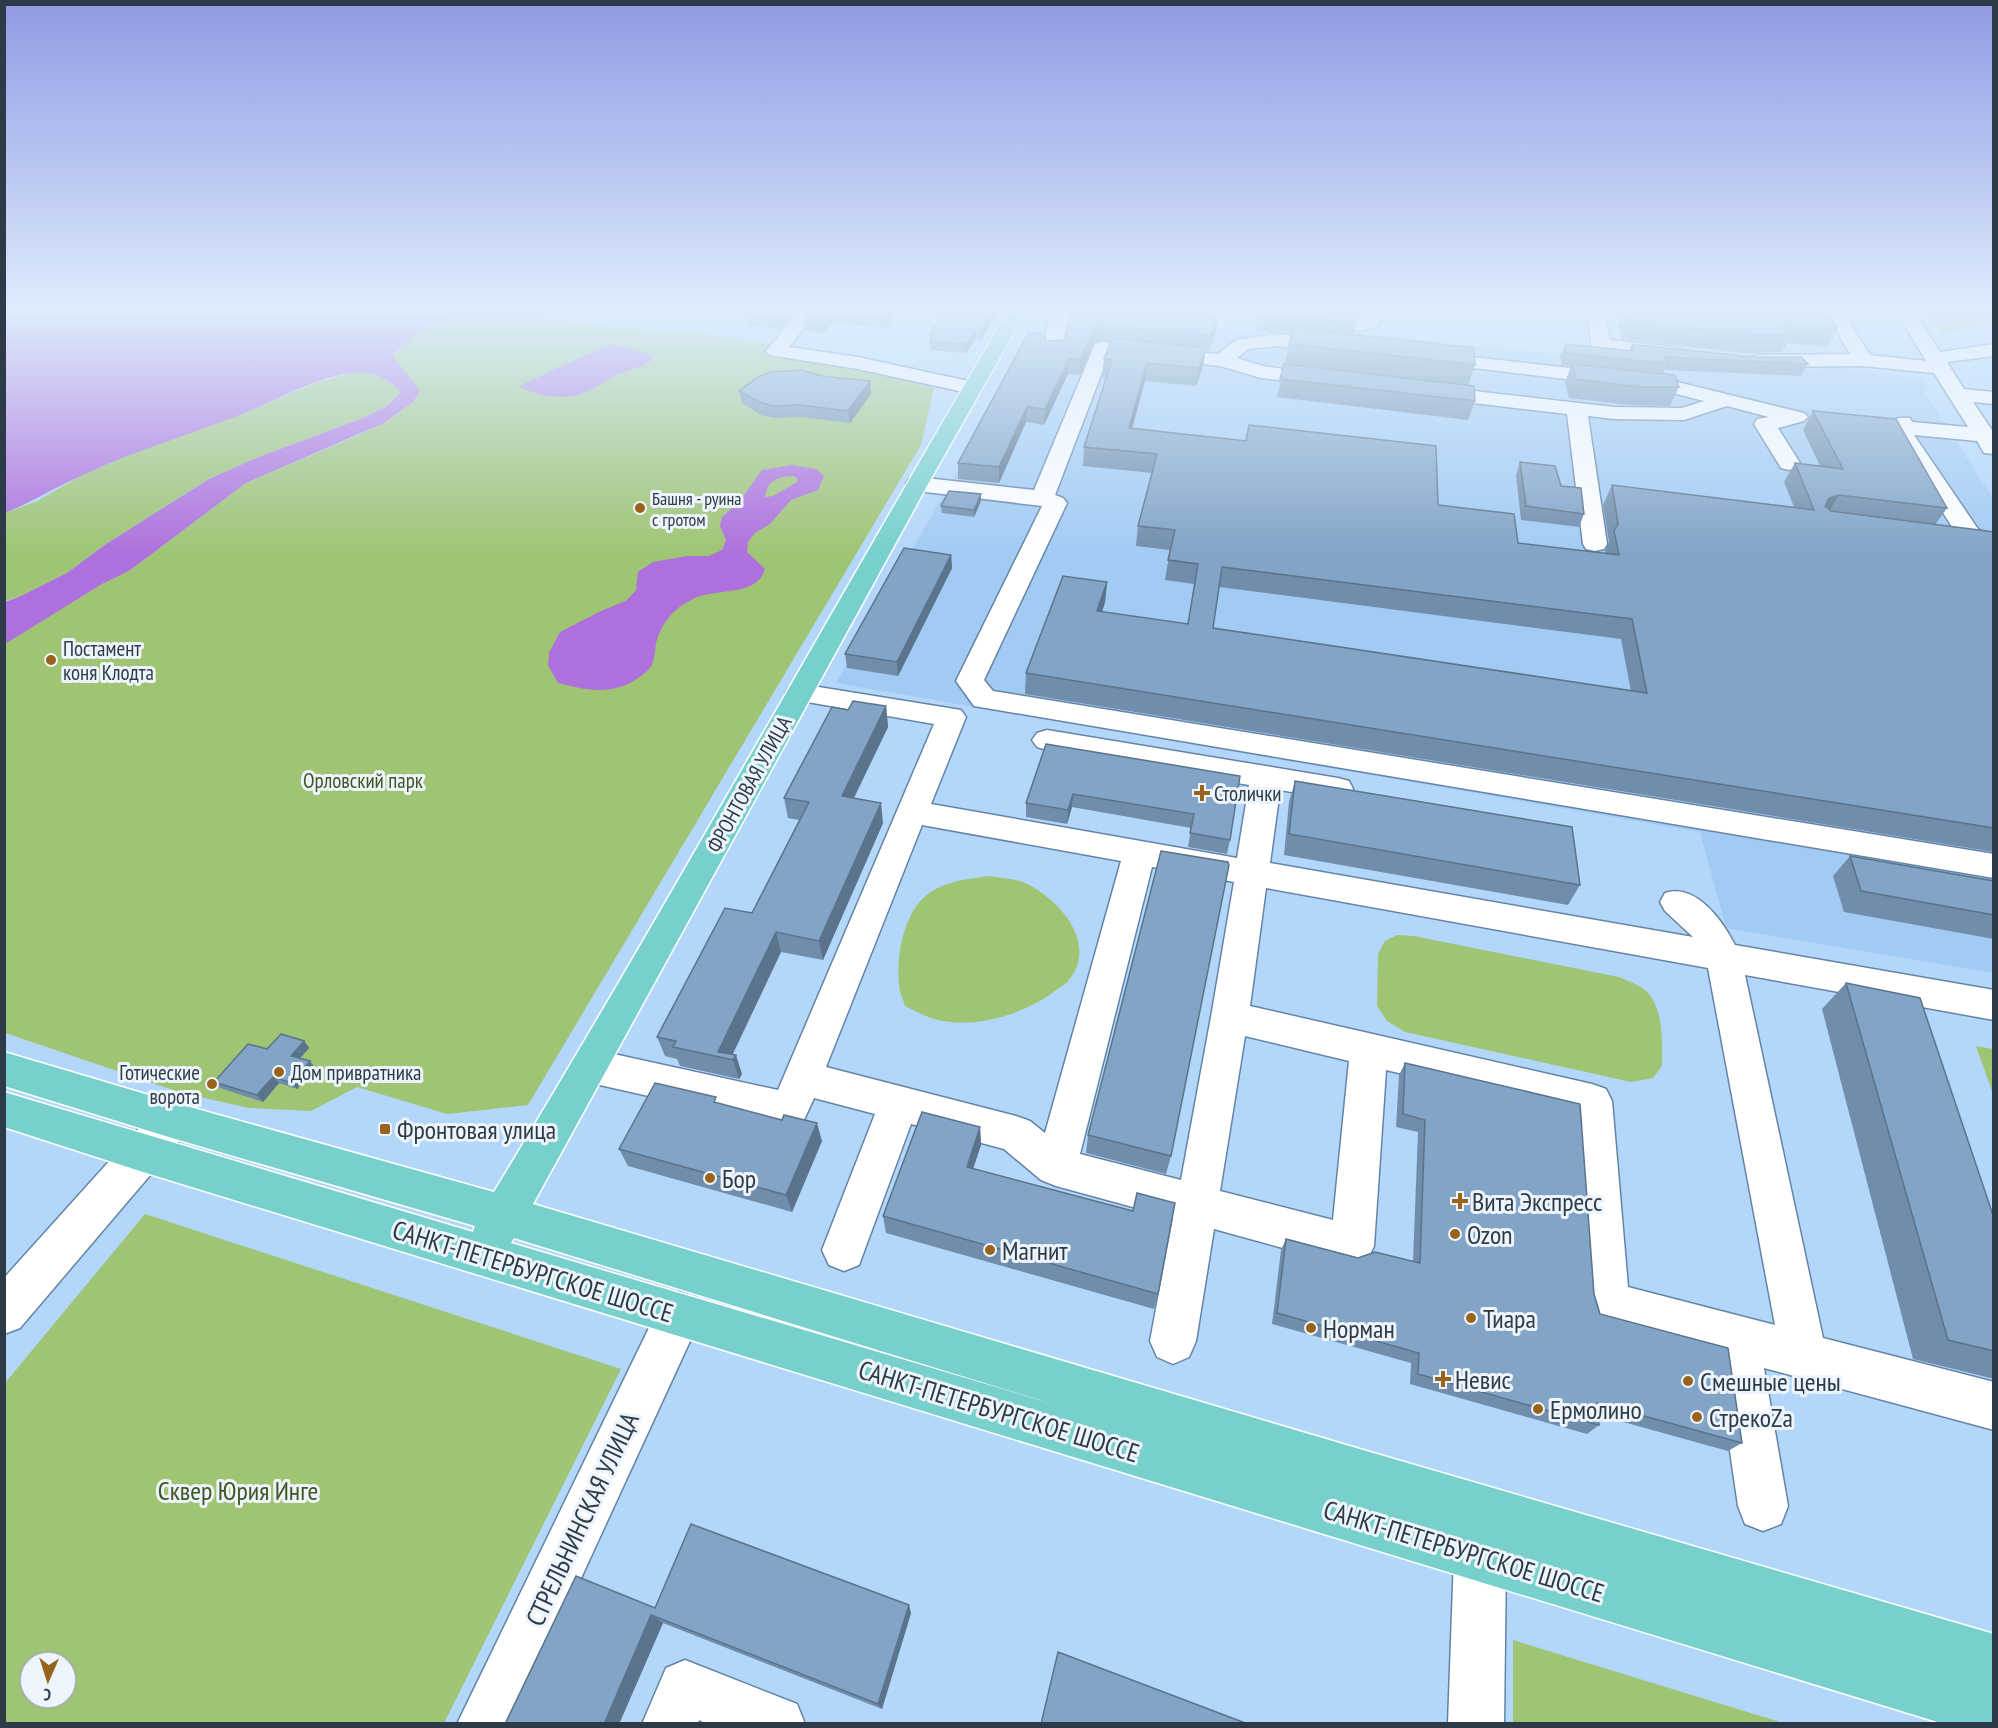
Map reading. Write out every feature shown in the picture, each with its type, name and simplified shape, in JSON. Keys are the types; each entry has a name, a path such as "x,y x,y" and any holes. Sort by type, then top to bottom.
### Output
{"main road":[{"name":"ФРОНТОВАЯ УЛИЦА","path":"493,1235 591,1066 970,394"},
{"name":"САНКТ-ПЕТЕРБУРГСКОЕ ШОССЕ","path":"4,1069 172,1120 349,1169 493,1235 679,1314 1994,1711"},
{"name":"САНКТ-ПЕТЕРБУРГСКОЕ ШОССЕ","path":"4,1109 143,1153 493,1235 1363,1475 1994,1661"}],"street":[{"path":"1042,498 1084,394"},
{"path":"1446,394 1614,413 1684,414 1726,400"},
{"path":"1700,394 1796,417 1818,419"},
{"path":"1958,394 1994,398"},
{"path":"1958,394 1988,442"},
{"path":"1468,411 1494,414 1495,399"},
{"path":"1577,409 1595,544"},
{"path":"1789,463 1765,424 1796,417"},
{"path":"1841,421 1904,421 1988,442"},
{"path":"1904,421 1969,534 1994,545"},
{"path":"917,484 1042,498 1054,503 970,681 984,699 1994,866"},
{"path":"1946,540 1994,545"},
{"path":"591,1066 789,1110 951,717 800,693"},
{"path":"1047,740 1360,792"},
{"path":"1173,1341 1230,1017 1266,777"},
{"path":"912,812 1905,987 1994,1005"},
{"path":"1056,1167 1140,852"},
{"path":"1677,902 1695,915 1713,934 1723,956 1803,1356"},
{"path":"1905,987 1920,1032"},
{"path":"1230,1017 1592,1101 1608,1304 1994,1406"},
{"path":"802,1078 1016,1134 1056,1167 1352,1246 1368,1049"},
{"path":"844,1250 899,1104"},
{"path":"4,1312 172,1120"},
{"name":"СТРЕЛЬНИНСКАЯ УЛИЦА","path":"485,1724 679,1314"},
{"path":"1736,1338 1763,1506"},
{"path":"1476,1724 1480,1556"},
{"path":"670,1724 685,1687 777,1724"}],"shaded area":[{"path":"5,394 287,394 233,418 104,466 5,513"},
{"path":"399,394 418,394 413,402 384,423 246,483 129,571 102,584 5,644 5,602 67,573 106,544 209,479 256,458 363,418 387,406"},
{"path":"540,394 580,394 568,397"},
{"path":"1001,394 1925,394 1993,498 1993,973 1726,928 1700,832 836,683"},
{"path":"792,465 816,469 824,476 818,490 791,500 770,524 755,533 748,542 747,552 765,569 760,578 745,588 703,595 680,607 661,629 651,667 628,684 599,690 558,683 548,665 549,653 560,632 626,601 636,590 638,572 653,562 687,556 709,556 722,550 726,540 720,526 722,517 739,502 762,470","holes":["788,476 797,478 797,482 773,496 765,497 766,491 775,480"]}],"green space":[{"path":"290,394 399,394 387,406 363,418 256,458 209,479 106,544 67,573 21,596 5,601 5,513 37,501 82,475 165,440 254,409"},
{"name":"Орловский парк","path":"403,394 933,394 921,445 528,1105 447,1114 357,1087 311,1111 249,1108 182,1093 5,1033 4,644 102,584 129,571 246,483 356,436 399,413"},
{"path":"989,876 1012,879 1038,890 1050,899 1071,923 1077,937 1079,951 1077,966 1069,980 1042,1000 1028,1007 998,1018 981,1021 949,1022 923,1015 905,1006 899,987 899,960 903,935 913,912 928,894 942,886"},
{"path":"1397,935 1414,936 1619,977 1636,984 1649,994 1658,1012 1662,1034 1662,1066 1653,1078 1631,1082 1405,1032 1387,1021 1377,1006 1378,954 1385,941"},
{"path":"1976,1046 1993,1049 1993,1094"},
{"name":"Сквер Юрия Инге","path":"145,1214 621,1369 444,1723 5,1723 5,1383"},
{"path":"1513,1640 1783,1723 1513,1723"}],"building":[{"path":"744,394 861,394 848,411 799,405 773,406"},
{"path":"996,394 1052,394 1045,409 1027,407 999,467 958,463"},
{"path":"1101,394 1139,394 1129,428 1246,441 1249,425 1436,446 1438,505 1514,514 1518,543 1619,555 1614,531 1618,524 1612,485 1814,510 1795,463 1843,469 1813,411 1896,419 1947,508 1839,495 1829,498 1825,506 1831,511 1994,532 1994,828 1026,673 1063,576 1107,582 1097,611 1188,624 1198,564 1168,560 1175,530 1138,526 1157,454 1084,447","holes":["1222,567 1632,619 1647,693 1213,628"]},
{"path":"1410,394 1475,394 1475,401"},
{"path":"1520,462 1555,466 1561,486 1581,488 1584,514 1526,506"},
{"path":"949,491 981,494 974,510 941,506"},
{"path":"904,548 951,555 897,662 845,654"},
{"path":"853,701 886,706 842,796 881,803 819,941 776,932 718,1052 736,1055 733,1060 673,1047 676,1041 657,1037 725,908 752,913 809,802 784,798 832,707 848,710"},
{"path":"1046,744 1240,776 1230,840 1190,833 1194,814 1073,794 1068,810 1026,803"},
{"path":"1295,781 1572,827 1580,885 1289,834"},
{"path":"1161,851 1228,862 1229,865 1171,1156 1088,1135"},
{"path":"1850,856 1994,881 1994,915 1861,891"},
{"path":"1846,983 1920,998 1994,1218 1994,1351 1948,1340"},
{"name":"Дом привратника","path":"281,1034 304,1041 291,1056 310,1061 292,1083 273,1077 257,1095 214,1082 248,1044 267,1049"},
{"path":"1405,1063 1580,1104 1594,1294 1600,1314 1728,1348 1742,1443 1597,1403 1599,1425 1418,1374 1419,1353 1277,1313 1286,1239 1358,1258 1375,1252 1420,1263 1425,1120 1403,1114"},
{"path":"655,1083 716,1097 714,1102 782,1120 784,1115 817,1123 786,1195 619,1149"},
{"path":"922,1112 980,1127 967,1167 1133,1211 1137,1193 1175,1203 1158,1294 883,1216"},
{"path":"691,1524 909,1605 878,1704 651,1615 604,1724 505,1724 576,1576 655,1608"},
{"path":"1058,1652 1248,1724 1041,1724"}],"place":[{"name":"Башня - руина с гротом","path":"640,508"},
{"name":"Постамент коня Клодта","path":"51,660"},
{"name":"Столички","path":"1202,793"},
{"name":"Дом привратника","path":"279,1072"},
{"name":"Готические ворота","path":"212,1084"},
{"name":"Фронтовая улица","path":"385,1129"},
{"name":"Бор","path":"710,1178"},
{"name":"Вита Экспресс","path":"1460,1201"},
{"name":"Ozon","path":"1455,1234"},
{"name":"Магнит","path":"990,1250"},
{"name":"Тиара","path":"1471,1318"},
{"name":"Норман","path":"1311,1328"},
{"name":"Невис","path":"1443,1379"},
{"name":"Смешные цены","path":"1688,1381"},
{"name":"Ермолино","path":"1538,1409"},
{"name":"СтрекоZа","path":"1697,1417"}]}
